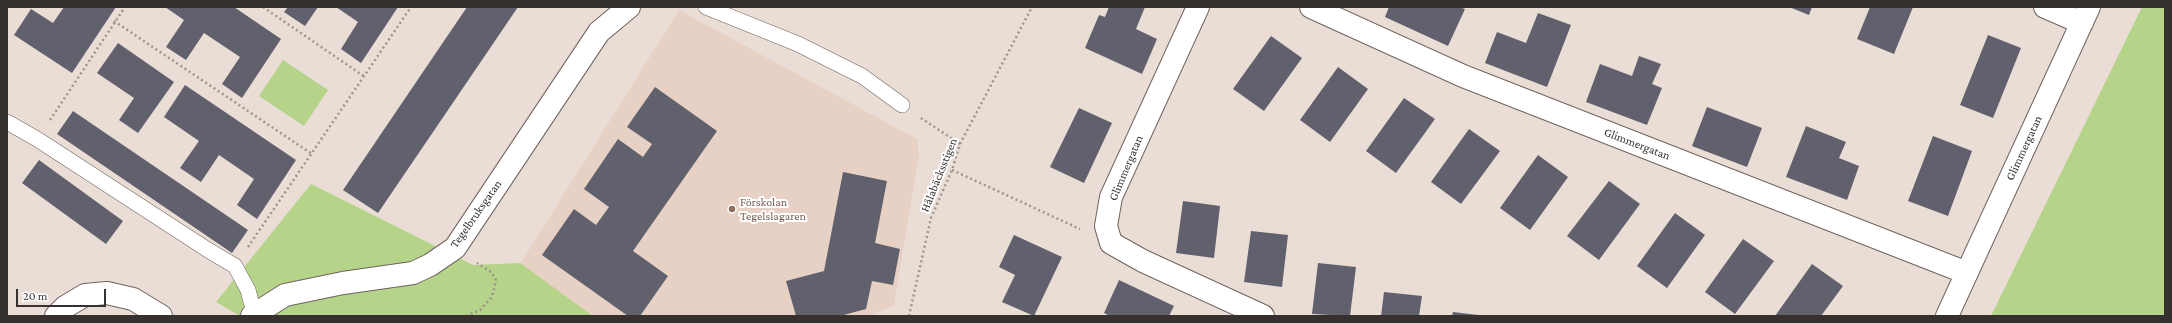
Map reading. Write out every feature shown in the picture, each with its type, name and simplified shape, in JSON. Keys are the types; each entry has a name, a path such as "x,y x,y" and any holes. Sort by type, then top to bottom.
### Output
{"street":[{"name":"Tegelbruksgatan","path":"253,314 285,295 413,273 430,265 455,248 599,32 629,7"},
{"name":"Glimmergatan","path":"1111,243 1106,226 1111,197 1198,7"},
{"name":"Glimmergatan","path":"1311,7 1463,76 1967,274"},
{"name":"Glimmergatan","path":"1947,316 2085,15 2045,7"},
{"path":"1111,243 1143,261 1263,316"},
{"path":"56,316 65,307 85,295 107,293 133,298 161,316"}],"lane":[{"path":"706,7 798,44 862,76 902,105"},
{"path":"7,122 37,139 235,266 248,290 253,314"}],"path":[{"path":"37,139 114,21 125,7"},
{"path":"263,7 365,76"},
{"path":"235,266 411,7"},
{"name":"Hålabäcksstigen","path":"909,316 931,218 952,170 960,144 1032,7"},
{"path":"114,21 312,154"},
{"path":"902,105 960,144"},
{"path":"952,170 1111,243"},
{"path":"455,248 491,272 496,280 492,297 480,310 466,316"}],"shaded area":[{"name":"Förskolan Tegelslagaren","path":"679,10 917,139 919,155 894,305 869,316 593,316 520,264"}],"green space":[{"path":"2142,7 2165,7 2165,316 1991,316"},
{"path":"283,60 328,90 304,126 259,96"},
{"path":"311,184 473,265 520,263 593,316 240,316 216,302"}],"building":[{"path":"64,7 116,7 72,73 14,35 31,9 53,23"},
{"path":"165,7 234,7 281,39 242,98 222,84 240,57 204,33 186,60 166,47 184,20"},
{"path":"288,7 318,7 305,26 284,12"},
{"path":"336,7 398,7 361,63 341,49 358,22"},
{"path":"467,7 518,7 378,213 343,190"},
{"path":"1109,7 1145,7 1136,29 1157,39 1142,74 1085,48 1099,15 1105,17"},
{"path":"1389,7 1459,7 1465,9 1448,46 1385,17"},
{"path":"1789,7 1812,7 1809,15"},
{"path":"1870,7 1913,7 1894,54 1857,39"},
{"path":"1538,13 1571,25 1547,87 1485,63 1497,32 1526,43"},
{"path":"1988,35 2021,48 1993,118 1960,105"},
{"path":"1271,36 1302,58 1264,111 1233,89"},
{"path":"118,43 174,82 138,133 119,120 134,98 97,73"},
{"path":"1639,56 1661,64 1652,84 1662,88 1647,125 1586,102 1600,64 1632,76"},
{"path":"1338,67 1368,89 1330,142 1300,120"},
{"path":"185,85 296,160 257,219 237,205 254,179 219,155 201,182 180,168 199,141 164,117"},
{"path":"655,87 717,131 633,251 668,276 640,316 628,316 542,255 574,209 596,225 609,207 584,189 618,139 643,157 652,144 627,127"},
{"path":"1404,98 1435,119 1396,173 1366,151"},
{"path":"1707,107 1762,128 1747,167 1692,146"},
{"path":"1079,108 1112,123 1084,183 1050,167"},
{"path":"73,111 248,230 232,253 57,134"},
{"path":"1806,126 1846,142 1839,158 1859,166 1847,200 1786,177"},
{"path":"1469,129 1500,151 1461,204 1431,182"},
{"path":"1933,136 1972,151 1948,216 1908,201"},
{"path":"1538,155 1568,177 1530,230 1500,208"},
{"path":"39,160 123,221 106,244 22,183"},
{"path":"843,172 887,181 875,243 900,249 893,285 872,281 866,309 840,316 796,316 786,281 824,271"},
{"path":"1609,181 1640,204 1599,260 1567,236"},
{"path":"1183,201 1220,206 1214,258 1176,253"},
{"path":"1675,213 1705,235 1667,288 1637,266"},
{"path":"1251,231 1288,235 1282,287 1244,282"},
{"path":"1014,235 1062,257 1034,316 1002,302 1015,275 999,267"},
{"path":"1743,239 1774,261 1735,314 1705,292"},
{"path":"1318,263 1356,267 1350,316 1312,314"},
{"path":"1812,264 1843,286 1821,316 1775,316"},
{"path":"1119,280 1174,306 1169,316 1110,316 1104,313"},
{"path":"1384,292 1422,296 1419,316 1381,316"},
{"path":"1453,312 1478,315 1478,316 1452,316"}],"place":[{"name":"Förskolan Tegelslagaren","path":"732,209"}]}
